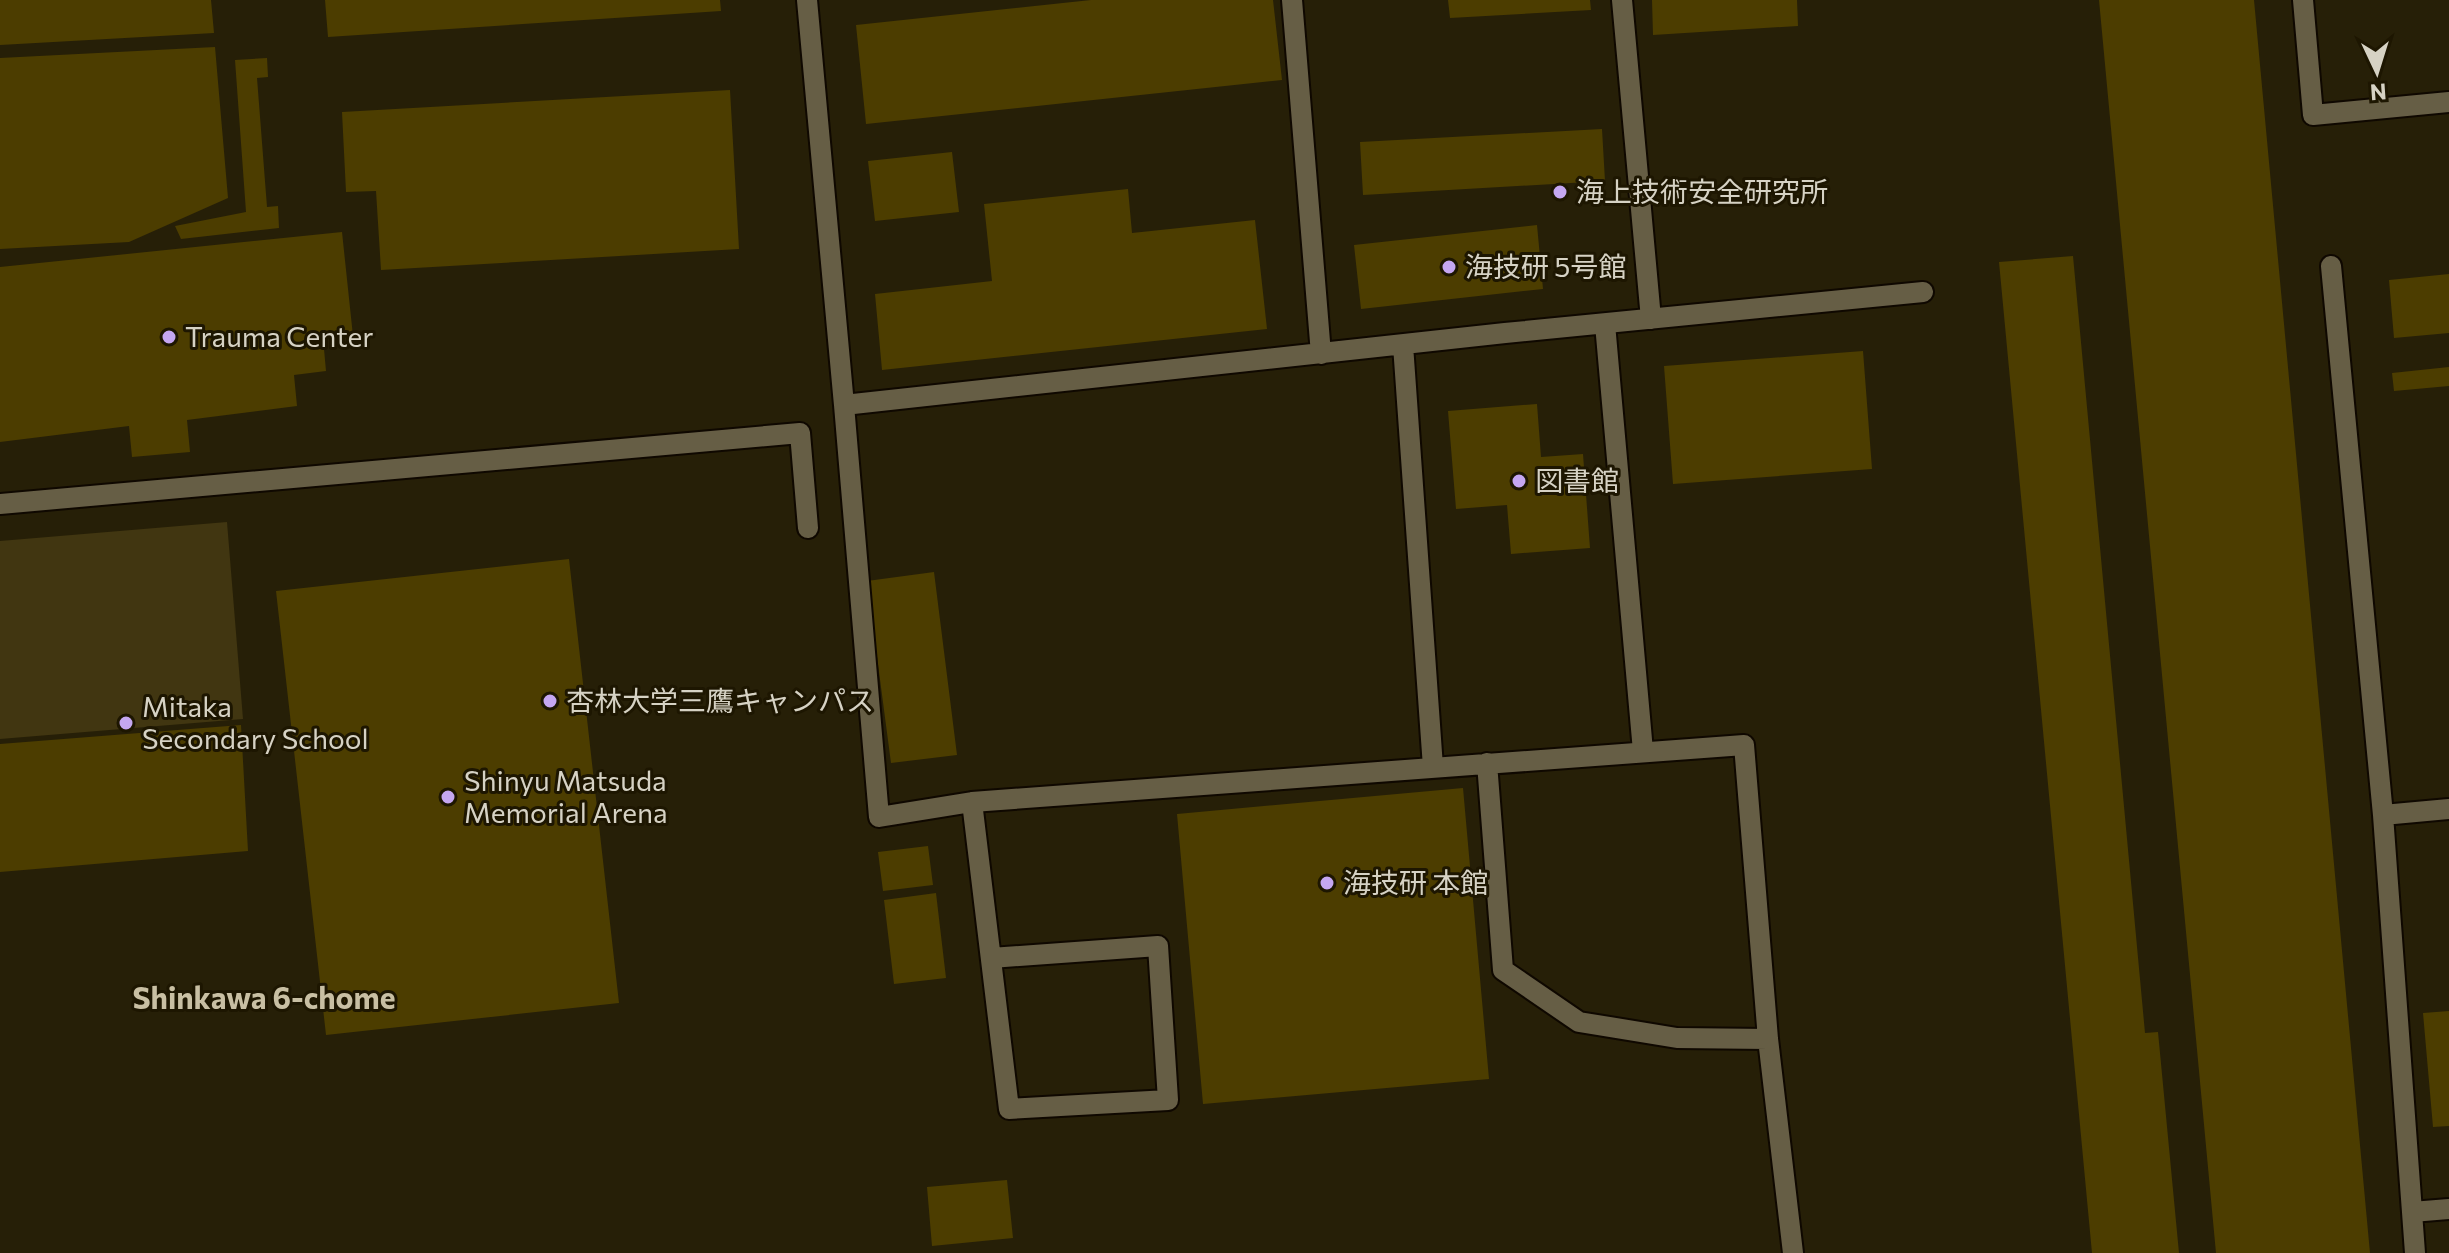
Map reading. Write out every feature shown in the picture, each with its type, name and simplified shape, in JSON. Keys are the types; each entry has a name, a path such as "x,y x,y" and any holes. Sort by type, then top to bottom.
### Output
{"street":[{"path":"1292,0 1321,354"},
{"path":"1622,0 1651,319"},
{"path":"2303,0 2313,115 2449,102"},
{"path":"813,1 879,817 972,802 1744,745 1768,1039 1793,1253"},
{"path":"2331,266 2383,815 2415,1253"},
{"path":"844,405 1923,292"},
{"path":"1605,324 1643,751"},
{"path":"1403,345 1433,767"},
{"path":"0,504 800,433 808,528"},
{"path":"1487,763 1503,970 1579,1022 1677,1038 1768,1039"},
{"path":"972,802 1009,1109 1168,1100 1158,946 991,958"},
{"path":"2383,815 2449,809"},
{"path":"2412,1212 2449,1209"}],"shaded area":[{"path":"227,522 243,719 0,739 0,541"}],"building":[{"path":"0,0 211,0 214,33 0,45"},
{"path":"325,0 720,0 721,11 328,37"},
{"path":"1091,0 1273,0 1282,80 866,124 856,25"},
{"path":"1448,0 1590,0 1591,10 1450,18"},
{"path":"1652,0 1797,0 1798,26 1653,35"},
{"path":"2099,0 2254,0 2370,1253 2216,1253"},
{"path":"215,47 228,198 129,242 0,249 0,58"},
{"path":"267,58 268,77 257,78 267,207 278,206 279,228 181,239 175,226 246,212 235,60"},
{"path":"730,90 739,249 381,270 376,191 346,192 342,112"},
{"path":"1602,129 1605,181 1363,195 1360,142"},
{"path":"952,152 959,212 875,221 868,161"},
{"path":"1128,189 1132,233 1255,220 1267,329 882,370 875,294 992,281 984,204"},
{"name":"海技研 5号館","path":"1537,225 1543,289 1361,309 1354,245"},
{"name":"Trauma Center","path":"342,232 353,336 323,338 326,371 294,375 297,406 187,420 190,452 132,457 129,426 0,442 0,267"},
{"path":"2073,256 2145,1033 2158,1032 2179,1253 2092,1253 1999,262"},
{"path":"2449,274 2449,333 2394,338 2389,280"},
{"path":"1863,351 1872,469 1673,484 1664,366"},
{"path":"2449,367 2449,386 2394,391 2392,373"},
{"name":"図書館","path":"1537,404 1541,457 1583,454 1590,548 1511,554 1507,505 1456,509 1448,411"},
{"name":"Shinyu Matsuda Memorial Arena","path":"569,559 619,1003 326,1035 276,591"},
{"path":"934,572 957,755 891,763 867,581"},
{"path":"241,725 248,851 0,872 0,744"},
{"name":"海技研 本館","path":"1463,788 1489,1079 1203,1104 1177,814"},
{"path":"928,846 933,885 883,891 878,852"},
{"path":"936,893 946,978 894,984 884,900"},
{"path":"2449,1011 2449,1126 2433,1127 2423,1013"},
{"path":"1007,1180 1013,1238 932,1246 927,1187"}],"place":[{"name":"海上技術安全研究所","path":"1560,192"},
{"name":"海技研 5号館","path":"1449,267"},
{"name":"Trauma Center","path":"169,337"},
{"name":"図書館","path":"1519,481"},
{"name":"杏林大学三鷹キャンパス","path":"550,701"},
{"name":"Mitaka Secondary School","path":"126,723"},
{"name":"Shinyu Matsuda Memorial Arena","path":"448,797"},
{"name":"海技研 本館","path":"1327,883"}],"district":[{"name":"Shinkawa 6-chome","path":"264,999"}]}
